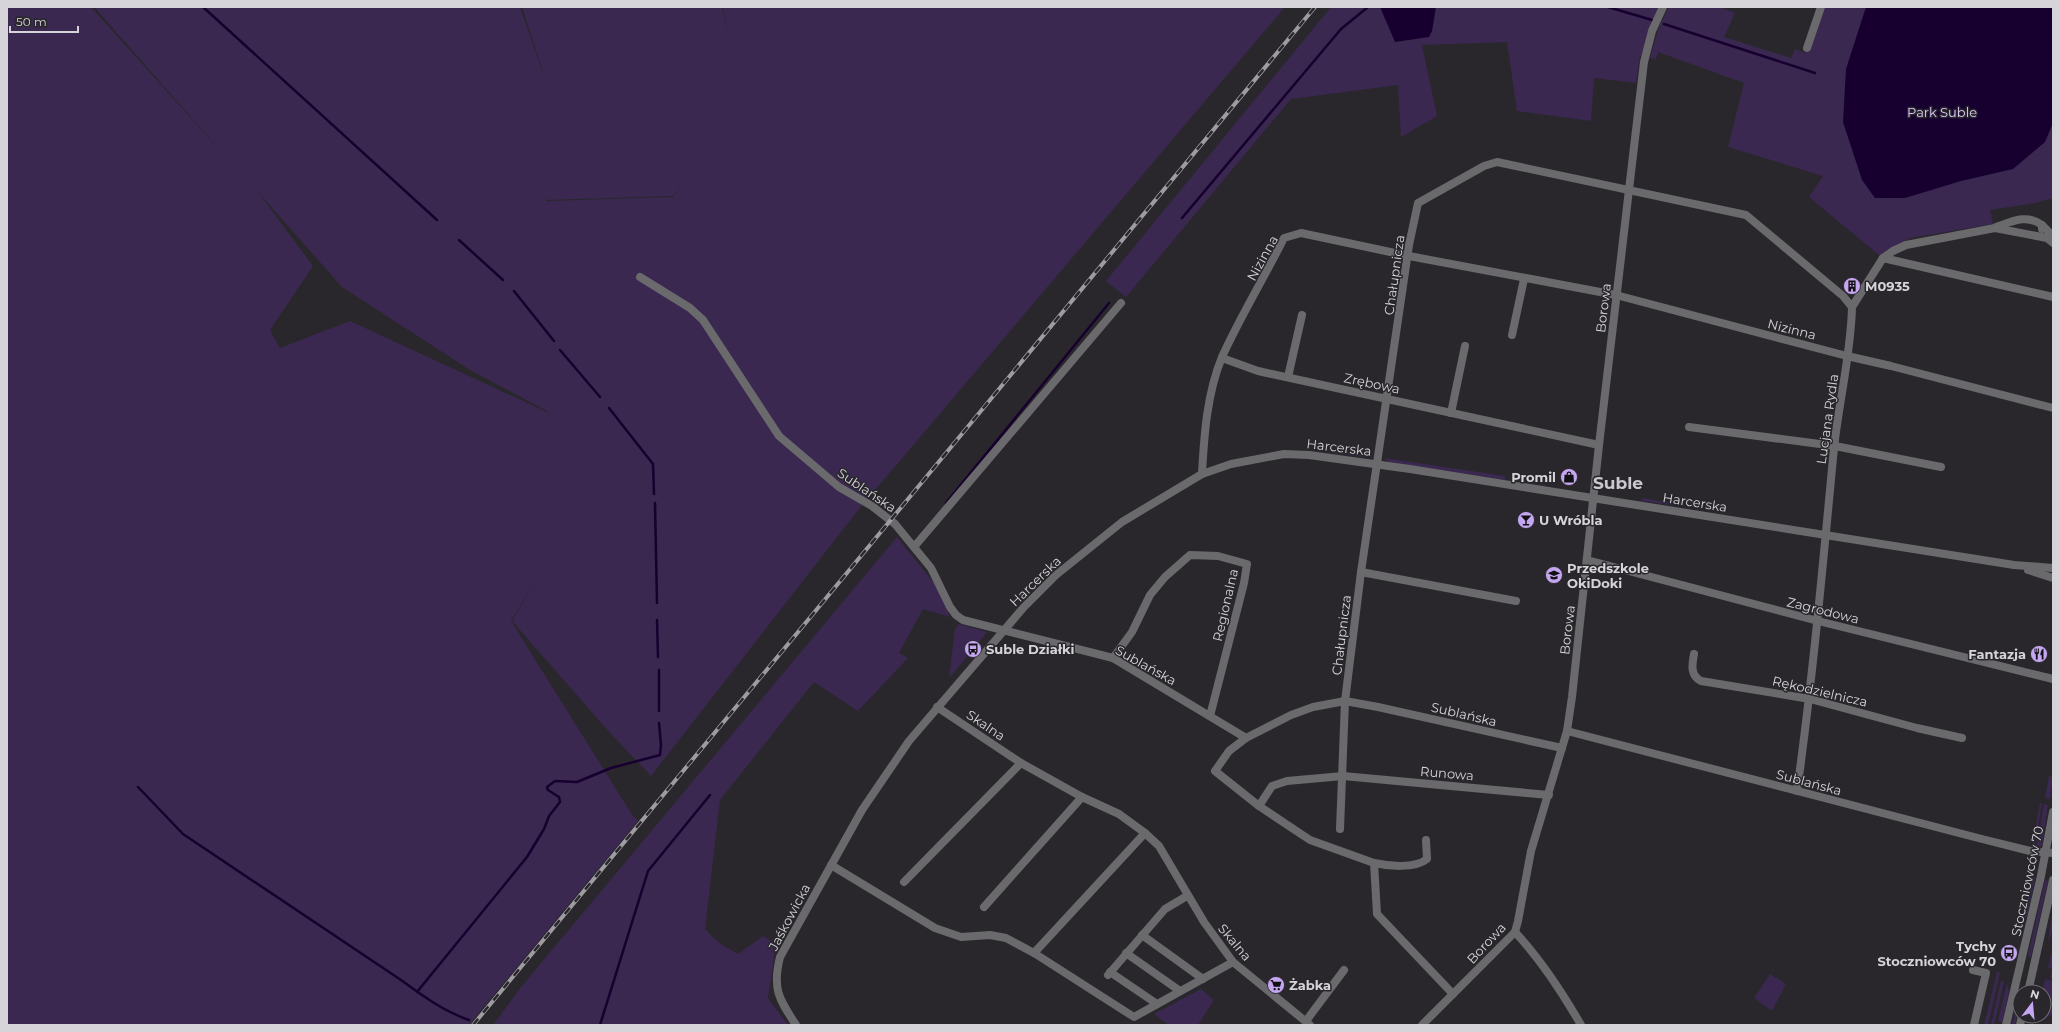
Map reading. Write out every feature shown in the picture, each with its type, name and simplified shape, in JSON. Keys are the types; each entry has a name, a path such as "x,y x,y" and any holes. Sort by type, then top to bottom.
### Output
{"street":[{"name":"Borowa","path":"1422,1025 1515,932 1531,851 1567,731 1588,560 1599,445 1644,62 1652,31 1663,7"},
{"path":"1807,48 1822,7"},
{"name":"Chałupnicza","path":"1345,701 1376,464 1418,202 1484,166 1497,162 1630,191"},
{"path":"1630,191 1746,215 1842,296 1852,307 1883,258 1892,251 1906,245 1995,228 2014,220 2028,218 2042,225 2053,236"},
{"path":"2039,236 2042,225"},
{"path":"1995,228 2047,238 2053,243"},
{"name":"Nizinna","path":"1202,474 1205,434 1212,389 1222,358 1284,238 1296,233 1306,233 1409,256 1616,296 2053,408"},
{"path":"1883,258 2053,297"},
{"name":"Sublańska","path":"640,277 690,308 703,320 779,436 839,487 872,506 891,520 931,568 956,615 963,620 1113,658 1246,738 1313,707 1345,701 1562,748"},
{"path":"1512,335 1524,278"},
{"path":"914,547 1121,303"},
{"name":"Lucjana Rydla","path":"1797,791 1810,699 1834,446 1847,356 1852,307"},
{"path":"1288,378 1302,315"},
{"path":"1451,413 1465,346"},
{"name":"Zrębowa","path":"1222,358 1258,371 1288,378 1387,398 1599,445"},
{"path":"1689,427 1834,446 1941,467"},
{"name":"Harcerska","path":"831,865 870,797 909,741 1024,607 1056,575 1122,522 1202,474 1231,464 1284,454 1308,455 1376,464 2014,565 2052,568"},
{"name":"Regionalna","path":"1113,658 1132,632 1150,595 1165,576 1190,556 1218,556 1247,564 1244,583 1210,716"},
{"name":"Zagrodowa","path":"1588,560 1818,621 2053,679"},
{"name":"Harcerska","path":"2014,565 2053,578"},
{"path":"1361,572 1516,601"},
{"name":"Rękodzielnicza","path":"1694,654 1692,670 1695,676 1701,681 1810,699 1917,728 1962,738"},
{"path":"1340,829 1345,701"},
{"name":"Skalna","path":"937,707 1021,764 1082,797 1120,814 1145,833 1159,846 1186,893 1233,962 1308,1023"},
{"name":"Sublańska","path":"1567,731 2030,851 2050,853"},
{"path":"1246,738 1229,751 1215,771 1259,806 1310,840 1374,863 1384,865 1422,864 1427,859 1426,840"},
{"path":"904,882 1021,764"},
{"name":"Runowa","path":"1259,806 1272,786 1287,781 1343,776 1549,795"},
{"path":"984,908 1082,797"},
{"name":"Stoczniowców 70","path":"2006,1025 2050,853 2053,812"},
{"path":"1034,953 1145,833"},
{"path":"1374,863 1377,914 1453,994"},
{"path":"831,865 935,928 961,937 990,935 1006,938 1034,953 1134,1017 1233,962"},
{"name":"Jaśkowicka","path":"796,1025 780,1000 776,984 778,967 793,932 831,865"},
{"name":"Stoczniowców 70","path":"2030,984 2053,880"},
{"path":"1157,1004 1109,973 1165,909 1186,893"},
{"path":"1515,932 1530,948 1563,994 1580,1025"},
{"path":"1142,935 1203,979"},
{"path":"1126,953 1180,991"},
{"path":"1308,1023 1344,970"},
{"path":"1973,970 1986,973 1974,1025"}],"green space":[{"path":"7,7 91,7 235,167 94,7 520,7 547,85 522,7 722,7 728,31 723,7 1285,7 859,509 651,776 611,734 512,621 538,576 511,621 631,813 638,821 469,1025 7,1025","holes":["686,179 673,197 546,201 547,196 547,200 673,196","258,192 342,287 470,370 547,411 550,419 547,412 350,321 280,348 270,330 313,266"]},
{"path":"1331,7 1660,7 1642,56 1640,56 1636,83 1594,78 1591,121 1517,111 1507,42 1422,45 1437,116 1401,137 1398,85 1291,99 1126,297 1106,281"},
{"name":"Park Suble","path":"1669,7 1720,7 1735,13 1724,37 1791,58 1795,49 1806,53 1822,7 2053,7 2053,198 2035,203 1990,210 1993,224 1910,238 1880,256 1809,197 1823,176 1728,147 1744,83 1658,52 1656,59 1650,58 1659,27"},
{"path":"1334,450 1363,455 1363,457 1334,453"},
{"path":"1384,458 1505,476 1505,480 1389,462"},
{"path":"1642,498 1671,503 1671,505 1642,501"},
{"path":"897,537 937,587 950,617 923,609 899,653 908,658 858,711 814,682 720,800 705,929 719,943 738,954 763,936 776,944 768,998 788,1025 493,1025 521,987"},
{"path":"959,624 987,632 977,645 974,643 968,649 971,652 949,678 955,629"},
{"path":"2049,776 2053,777 2050,799 2045,798"},
{"path":"2040,803 2042,803 2034,848 2032,847"},
{"path":"2044,804 2048,805 2042,845 2036,848"},
{"path":"2027,876 2015,936 2013,936"},
{"path":"2031,877 2035,878 2028,912 2018,938"},
{"path":"2045,880 2048,881 2031,957 2028,956"},
{"path":"2053,906 2053,927 2048,945"},
{"path":"2053,947 2053,979 2050,978 2052,969 2048,968"},
{"path":"1997,972 2000,972 1988,1025 1984,1025"},
{"path":"1770,974 1786,984 1772,1011 1754,998"},
{"path":"2045,979 2053,981 2052,1015 2052,984 2044,984"},
{"path":"2001,981 2004,982 1994,1025 1991,1025"},
{"path":"2007,983 2009,992 2002,1023 1998,1020"},
{"path":"1201,989 1214,1000 1198,1025 1169,1025 1154,1014"}],"shaded area":[{"path":"1380,7 1436,7 1432,31 1429,37 1395,42"},
{"name":"Park Suble","path":"1866,7 2053,7 2053,123 2045,142 2013,169 1961,181 1905,198 1875,198 1862,180 1843,122 1846,69"}],"waterway":[{"path":"203,7 437,220"},
{"path":"1182,218 1341,29 1368,7"},
{"path":"1608,7 1652,20"},
{"path":"1664,24 1815,73"},
{"path":"459,240 503,280"},
{"path":"514,291 554,341"},
{"path":"946,503 1109,303"},
{"path":"560,350 600,397"},
{"path":"609,408 653,464 654,494"},
{"path":"655,503 657,603"},
{"path":"657,620 658,657"},
{"path":"659,670 659,711"},
{"path":"417,992 527,857 544,829 549,816 560,802 559,797 548,790 547,787 555,781 577,782 611,768 660,755 661,745 659,723"},
{"path":"138,787 183,834 425,997 442,1008 469,1020"},
{"path":"600,1025 648,871 710,795"}],"railway":[{"path":"473,1025 1315,7"}],"place":[{"name":"M0935","path":"1852,286"},
{"name":"Promil","path":"1569,477"},
{"name":"U Wróbla","path":"1526,520"},
{"name":"Przedszkole OkiDoki","path":"1554,575"},
{"name":"Suble Działki","path":"973,649"},
{"name":"Fantazja","path":"2039,654"},
{"name":"Tychy Stoczniowców 70","path":"2009,953"},
{"name":"Żabka","path":"1276,985"}],"district":[{"name":"Suble","path":"1618,483"}]}
